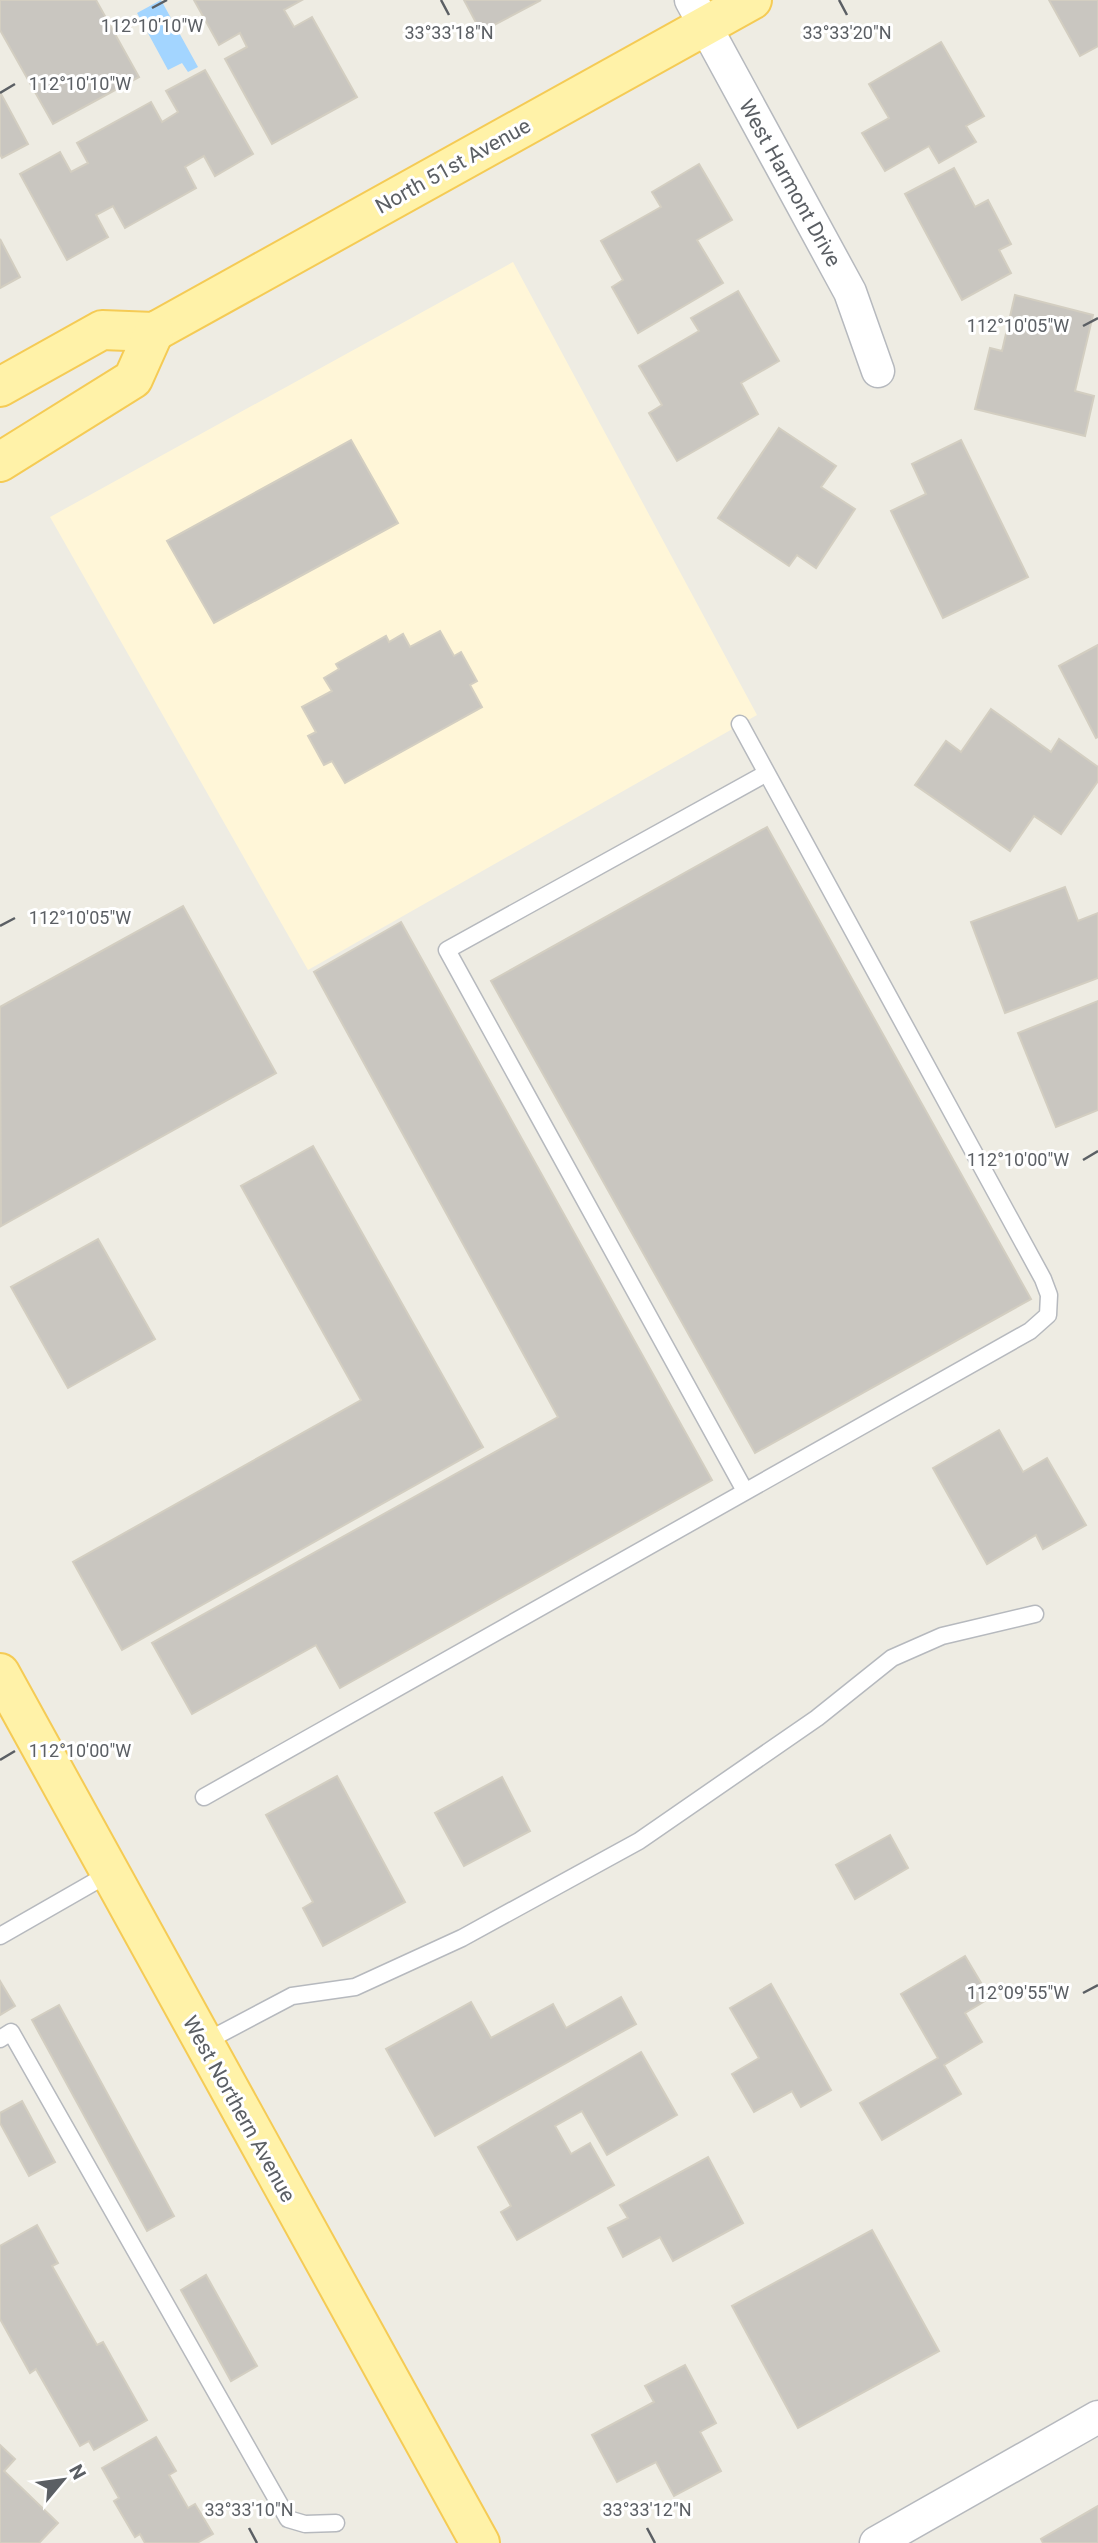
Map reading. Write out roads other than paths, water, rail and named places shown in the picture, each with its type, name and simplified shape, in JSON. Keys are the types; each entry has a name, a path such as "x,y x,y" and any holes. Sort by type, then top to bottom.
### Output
{"main road":[{"name":"North 51st Avenue","path":"154,332 699,13 752,0"},
{"path":"0,387 102,330 154,332 133,379 0,462"},
{"name":"West Northern Avenue","path":"0,1673 480,2543"}],"street":[{"name":"West Harmont Drive","path":"699,13 850,292 878,371"},
{"path":"876,2543 1098,2417"}],"lane":[{"path":"204,1797 1030,1331 1048,1315 1049,1295 1043,1279 740,724"},
{"path":"745,1491 447,950 765,774"},
{"path":"203,2043 292,1996 355,1987 462,1938 639,1841 817,1718 892,1658 942,1636 1035,1614"},
{"path":"0,1936 110,1873"},
{"path":"0,2039 12,2032 288,2519 305,2524 336,2523"}],"water":[{"path":"161,0 198,67 188,72 182,63 168,70 137,13"}]}
